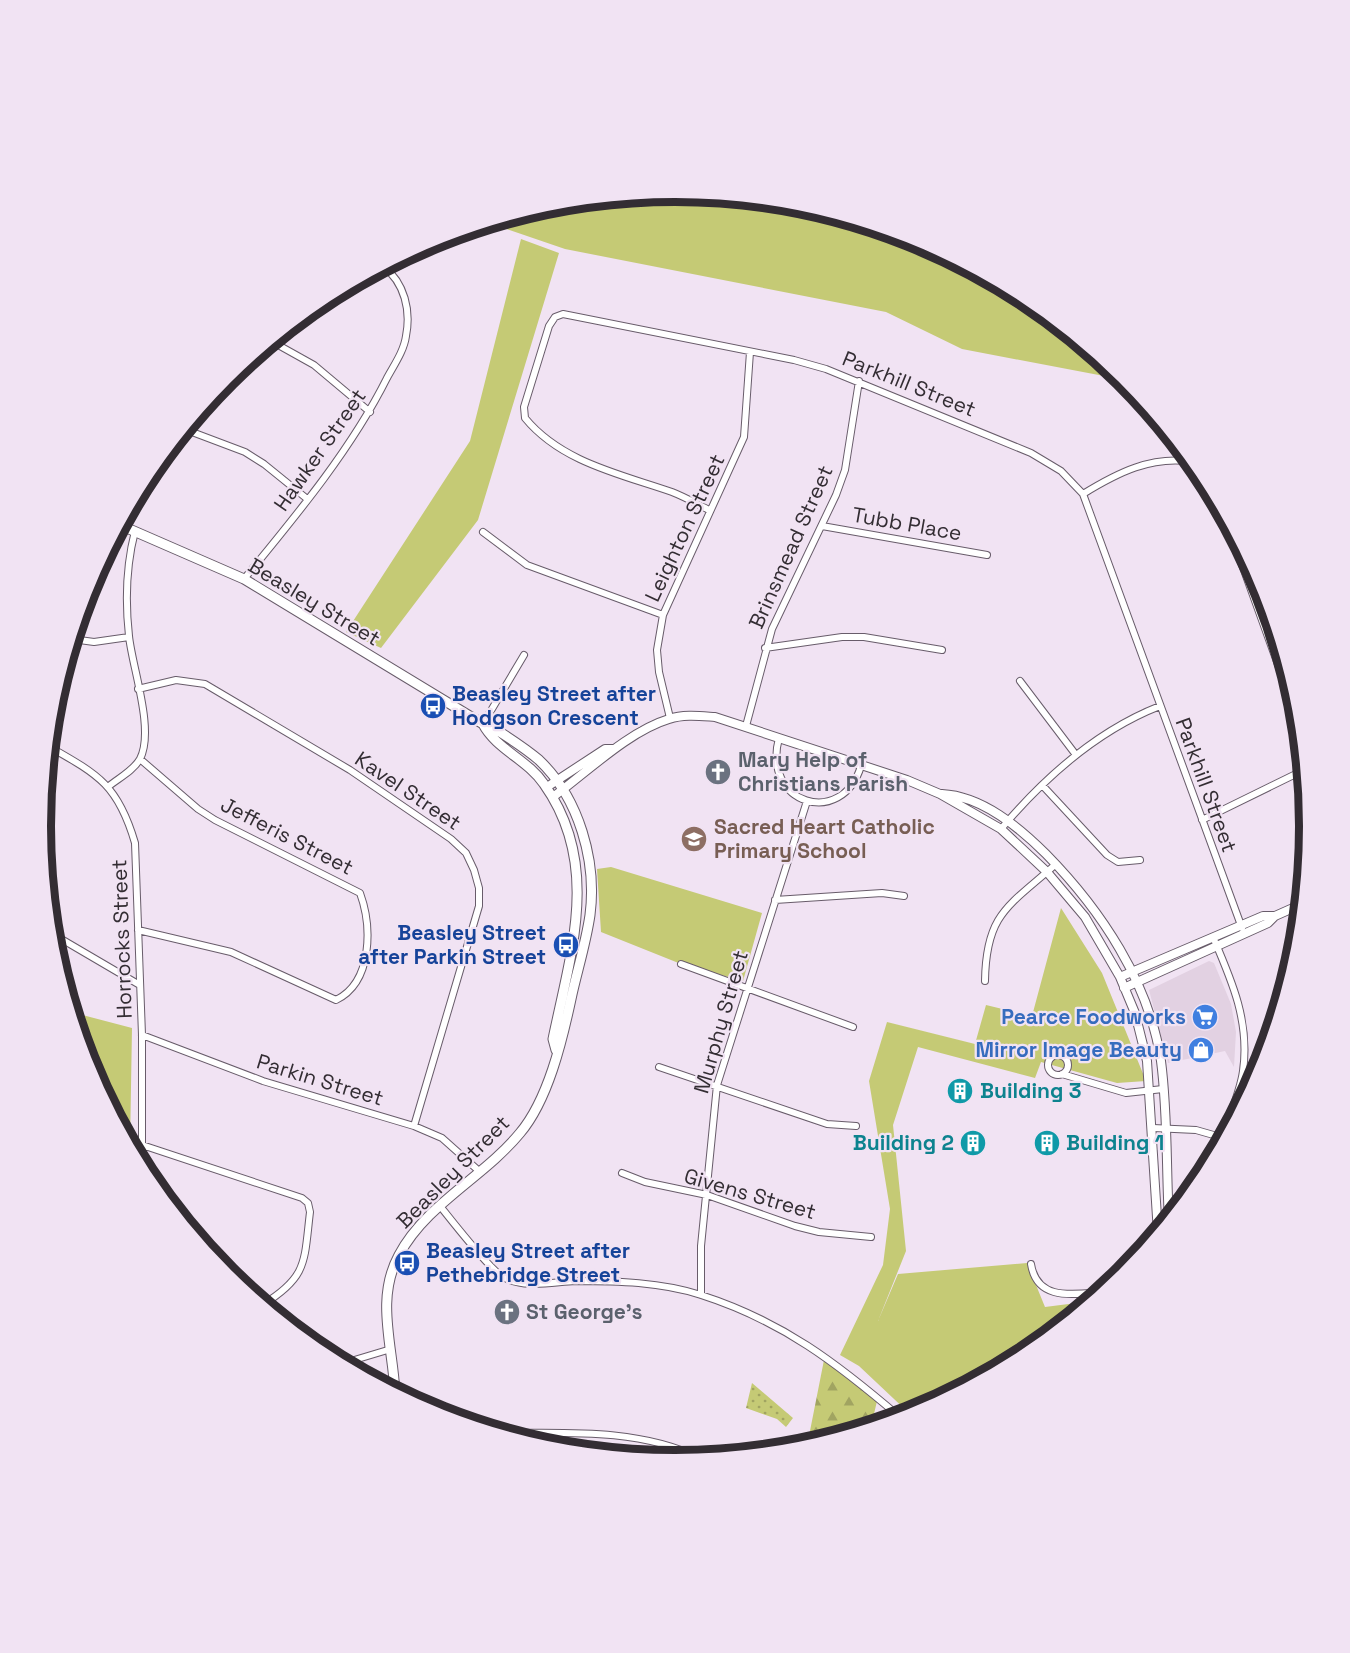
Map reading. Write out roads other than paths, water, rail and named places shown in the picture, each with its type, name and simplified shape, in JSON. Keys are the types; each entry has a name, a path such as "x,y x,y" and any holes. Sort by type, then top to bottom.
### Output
{"main road":[{"name":"Beasley Street","path":"127,528 244,579 483,724 491,726 537,759 562,790 583,833 591,886 586,934 563,1038 556,1050 535,1114 519,1135 440,1206 412,1235 399,1255 390,1276 386,1299 386,1323 392,1349 394,1384"},
{"name":"Beasley Street","path":"483,724 487,733 530,766 547,787 571,839 578,877 579,898 553,1039 556,1050"}],"street":[{"name":"Hawker Street","path":"244,579 282,533 370,412 405,345 406,302 402,288 388,273"},
{"name":"Parkhill Street","path":"710,510 675,493 574,457 525,418 524,407 549,326 555,317 563,314 794,360 859,381 1046,460 1083,494 1243,929"},
{"path":"278,345 314,364 370,412"},
{"name":"Leighton Street","path":"670,718 659,672 659,633 663,615 744,437 750,352"},
{"name":"Brinsmead Street","path":"746,726 765,648 772,629 822,526 845,470 859,381"},
{"path":"192,432 245,452 264,464 306,498"},
{"path":"1083,494 1110,476 1132,467 1158,461 1181,462"},
{"name":"Tubb Place","path":"822,526 987,555"},
{"path":"109,786 140,759 144,733 129,637 128,558 135,531"},
{"path":"483,532 526,565 663,615"},
{"path":"1245,573 1276,658"},
{"path":"765,648 864,636 942,650"},
{"path":"80,640 94,642 129,637"},
{"path":"483,724 524,655"},
{"name":"Kavel Street","path":"138,689 176,680 205,684 350,770 451,839 466,853 479,888 479,906 414,1126"},
{"path":"1020,681 1076,755"},
{"path":"1001,830 1042,785 1076,755 1127,721 1160,706"},
{"path":"553,797 614,749 645,729 670,718 692,715 715,717 746,726 907,780 940,794 1001,830 1047,872 1085,917 1125,988 1142,1036 1150,1090 1157,1221"},
{"path":"779,738 775,757 778,774 795,795 807,801 828,802 845,794 856,782 861,766"},
{"path":"547,787 605,749 614,749"},
{"name":"Horrocks Street","path":"55,750 82,765 109,786 128,820 135,843 138,984 142,1035 142,1150"},
{"name":"Jefferis Street","path":"138,930 231,952 336,1000 348,994 353,986 366,955 368,942 364,904 360,893 215,820 198,809 140,759"},
{"path":"1202,820 1297,774"},
{"path":"1042,785 1107,855 1118,862 1140,860"},
{"path":"940,794 957,795 1009,820 1056,864 1095,910 1132,972 1160,1058 1166,1129 1168,1209"},
{"name":"Murphy Street","path":"701,1295 701,1246 717,1085 746,987 807,801"},
{"path":"985,981 988,942 997,919 1056,864"},
{"path":"775,900 882,893 904,896"},
{"path":"1120,977 1213,937 1268,923 1275,915 1294,907"},
{"path":"1125,988 1217,946 1243,929"},
{"path":"1213,937 1239,998 1244,1041 1243,1072 1233,1107"},
{"path":"61,939 138,984"},
{"path":"681,964 853,1026"},
{"name":"Parkin Street","path":"142,1035 263,1081 414,1126 442,1138 479,1171"},
{"path":"659,1067 827,1124 856,1126"},
{"path":"1062,1074 1126,1093 1163,1089"},
{"path":"1153,1128 1196,1130 1217,1136"},
{"path":"142,1145 299,1197 308,1203 310,1212 301,1270 284,1291 269,1300"},
{"name":"Givens Street","path":"622,1173 645,1182 707,1195 795,1226 829,1233 871,1237"},
{"path":"440,1206 502,1277 520,1283 617,1282 659,1286 701,1295 780,1328 818,1350 893,1411"},
{"path":"1031,1264 1036,1280 1052,1293 1062,1295 1089,1293"},
{"path":"353,1361 392,1349"},
{"path":"529,1433 576,1433 629,1437 677,1450"}],"place":[{"name":"Beasley Street after Hodgson Crescent","path":"433,706"},
{"name":"Mary Help of Christians Parish","path":"718,772"},
{"name":"Sacred Heart Catholic Primary School","path":"694,839"},
{"name":"Beasley Street after Parkin Street","path":"566,945"},
{"name":"Pearce Foodworks","path":"1205,1017"},
{"name":"Mirror Image Beauty","path":"1201,1050"},
{"name":"Building 3","path":"960,1091"},
{"name":"Building 2","path":"973,1143"},
{"name":"Building 1","path":"1047,1143"},
{"name":"Beasley Street after Pethebridge Street","path":"407,1263"},
{"name":"St George’s","path":"507,1312"}]}
